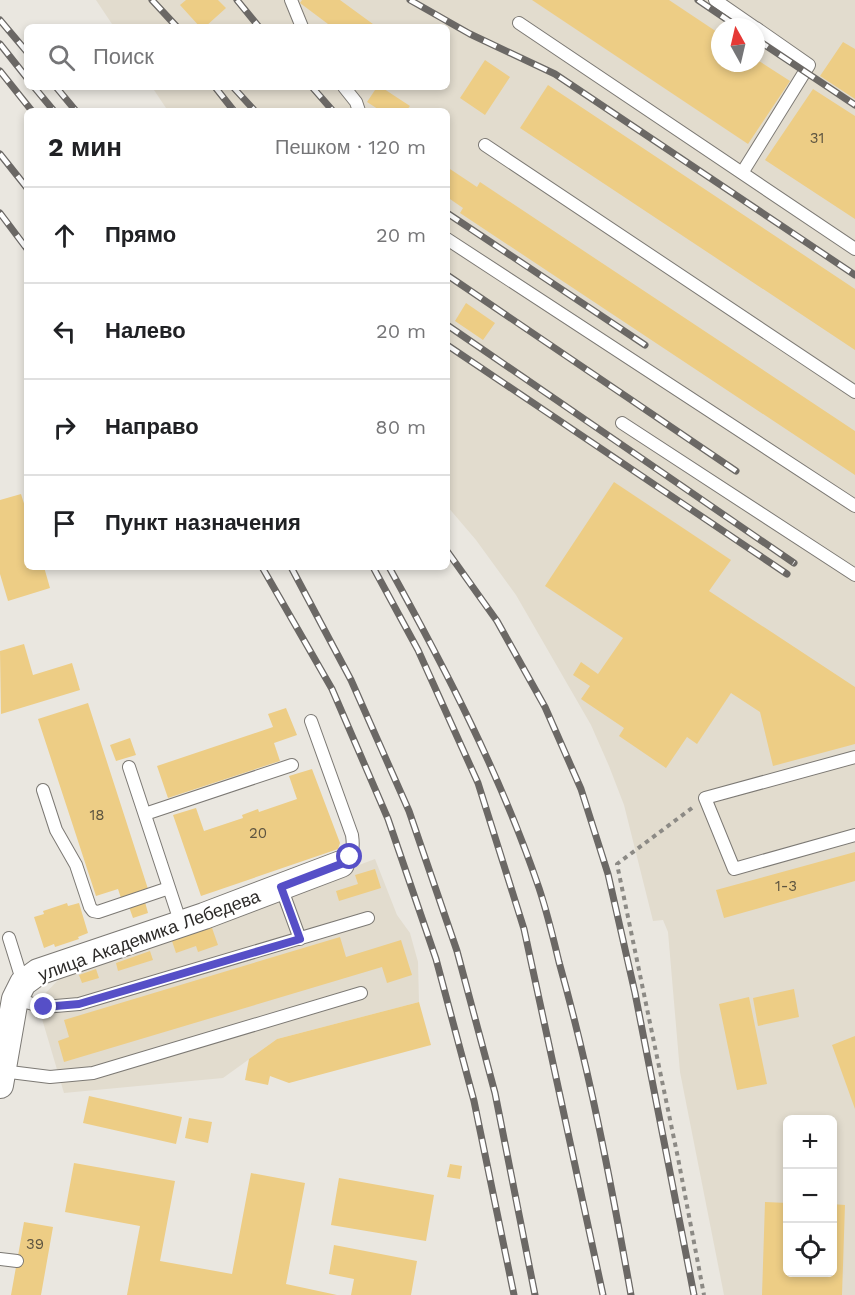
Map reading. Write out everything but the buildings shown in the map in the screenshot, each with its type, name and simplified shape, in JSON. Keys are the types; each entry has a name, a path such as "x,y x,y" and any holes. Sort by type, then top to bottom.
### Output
{"street":[{"name":"улица Академика Лебедева","path":"19,991 38,972 181,924 341,864"},
{"path":"1,1078 19,991"}],"lane":[{"path":"291,0 301,24"},
{"path":"715,0 741,18"},
{"path":"519,23 855,249"},
{"path":"742,173 809,65 765,35"},
{"path":"346,90 358,108"},
{"path":"485,145 855,392"},
{"path":"450,241 855,506"},
{"path":"622,423 855,575"},
{"path":"311,722 352,835 353,847 350,857 341,864"},
{"path":"855,757 705,798 734,869 855,835"},
{"path":"145,814 292,765"},
{"path":"129,767 181,924"},
{"path":"43,790 56,830 76,865 93,911 98,912 169,888"},
{"path":"281,887 300,939"},
{"path":"9,938 19,991 44,1007 79,1004 368,918"},
{"path":"1,1078 93,1073 361,993"},
{"path":"0,1259 17,1261"}],"path":[{"path":"704,1295 617,864 705,798"}],"shaded area":[{"path":"96,0 855,0 855,1295 724,1295 680,1072 668,932 663,920 653,921 624,805 591,725 516,595 476,540 450,510 450,108 166,108 154,90 450,90 450,24 112,24"},
{"path":"375,859 397,915 410,933 418,962 419,1002 277,1039 223,1078 64,1093 37,1002 62,976"}],"railway":[{"path":"152,0 174,24"},
{"path":"237,0 257,24"},
{"path":"410,0 470,34 555,74 855,275"},
{"path":"698,0 725,18"},
{"path":"0,20 24,48"},
{"path":"0,44 24,74"},
{"path":"765,45 855,105"},
{"path":"0,71 30,108"},
{"path":"36,90 52,108"},
{"path":"58,90 74,108"},
{"path":"217,90 232,108"},
{"path":"236,90 252,108"},
{"path":"315,90 330,108"},
{"path":"0,154 24,184"},
{"path":"0,213 24,245"},
{"path":"450,215 645,345"},
{"path":"450,277 736,471"},
{"path":"450,327 794,563"},
{"path":"450,347 787,574"},
{"path":"450,555 497,621 545,707 581,789 608,874 635,993 694,1295"},
{"path":"264,570 332,689 388,819 436,959 474,1101 514,1295"},
{"path":"293,570 351,680 409,811 457,951 495,1093 535,1295"},
{"path":"375,570 418,650 478,783 524,929 603,1295"},
{"path":"391,570 490,764 539,888 590,1086 631,1295"}],"route":[{"path":"44,1007 79,1004 300,939 281,887 341,864 350,857"}]}
